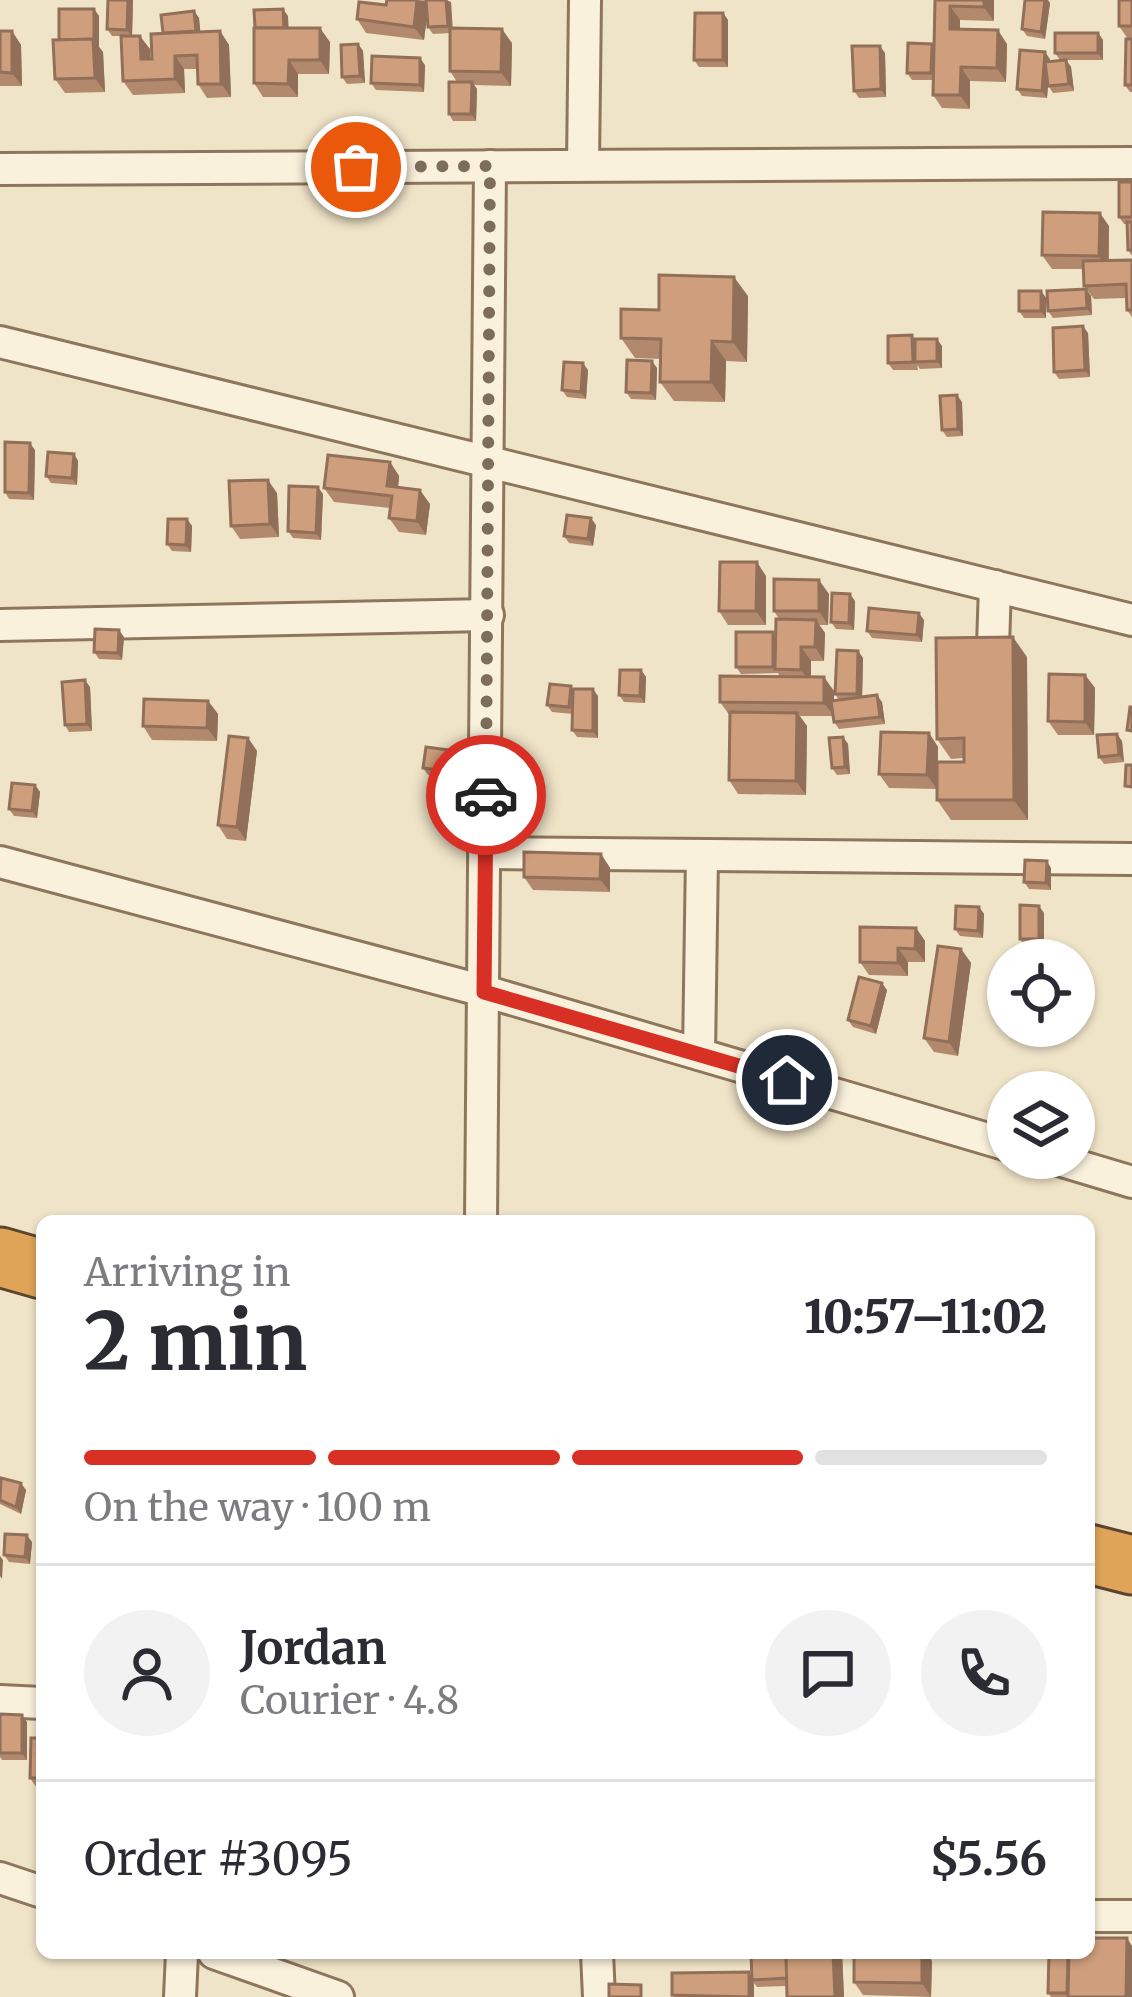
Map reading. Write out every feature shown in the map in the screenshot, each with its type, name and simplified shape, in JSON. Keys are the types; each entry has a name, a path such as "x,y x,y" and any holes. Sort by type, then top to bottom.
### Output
{"highway":[{"path":"0,1258 36,1267"},
{"path":"1095,1555 1132,1564"}],"street":[{"path":"583,166 585,0"},
{"path":"0,169 1132,163"},
{"path":"481,1215 490,166"},
{"path":"0,343 1132,620"},
{"path":"991,699 995,586"},
{"path":"0,625 488,615"},
{"path":"485,853 702,855 986,846 1132,859"},
{"path":"699,1054 702,855"},
{"path":"0,862 484,992 987,1139"},
{"path":"1095,1170 1132,1181"},
{"path":"0,1701 36,1703"},
{"path":"0,1878 36,1890"},
{"path":"1095,1916 1132,1916"},
{"path":"180,1997 182,1959"},
{"path":"231,1959 338,1997"},
{"path":"598,1959 599,1997"}],"building":[{"path":"108,0 128,0 127,30 107,29"},
{"path":"387,0 417,0 414,27 357,19 359,2 386,5"},
{"path":"426,0 446,0 448,26 428,27"},
{"path":"935,0 984,0 984,7 950,6 950,29 998,30 997,68 961,67 960,95 933,95"},
{"path":"1025,0 1045,0 1041,32 1022,29"},
{"path":"1119,0 1132,0 1132,26 1119,26"},
{"path":"59,9 94,9 94,42 59,40"},
{"path":"283,9 284,28 255,28 254,10"},
{"path":"194,11 196,31 163,33 161,15"},
{"path":"695,13 723,13 723,60 694,60"},
{"path":"254,28 320,28 320,60 289,60 288,84 254,83"},
{"path":"450,28 502,29 501,72 450,71"},
{"path":"0,31 12,31 12,73 0,72"},
{"path":"220,31 221,84 198,84 197,55 175,56 175,79 123,81 121,36 140,36 141,59 152,59 151,34"},
{"path":"1055,33 1098,33 1098,53 1055,53"},
{"path":"93,39 95,78 55,79 53,40"},
{"path":"1126,39 1132,39 1132,85 1125,85"},
{"path":"908,43 932,44 931,73 907,73"},
{"path":"358,44 360,76 342,77 341,45"},
{"path":"852,46 880,46 881,89 854,91"},
{"path":"1020,50 1045,52 1042,91 1017,89"},
{"path":"372,56 420,58 420,85 371,83"},
{"path":"1066,60 1069,84 1048,86 1045,62"},
{"path":"449,82 472,82 471,114 449,114"},
{"path":"1119,182 1132,182 1132,217 1119,217"},
{"path":"1043,212 1100,213 1099,256 1042,255"},
{"path":"1127,222 1132,222 1132,250 1128,250"},
{"path":"1132,260 1132,310 1127,310 1126,284 1084,286 1083,261"},
{"path":"659,275 734,277 733,342 712,341 711,382 660,382 661,339 621,338 621,309 659,310"},
{"path":"1086,289 1087,308 1048,311 1047,291"},
{"path":"1019,291 1041,291 1041,311 1019,311"},
{"path":"1083,326 1085,370 1054,372 1053,328"},
{"path":"912,335 913,362 888,363 888,336"},
{"path":"915,339 937,339 937,361 915,362"},
{"path":"627,360 652,361 651,393 626,392"},
{"path":"564,362 583,363 581,392 562,390"},
{"path":"957,395 958,429 942,430 940,396"},
{"path":"5,442 30,443 29,493 5,492"},
{"path":"48,452 74,454 72,478 46,476"},
{"path":"328,455 390,462 387,486 420,490 417,521 389,518 392,496 324,488"},
{"path":"268,480 270,524 231,526 229,481"},
{"path":"289,486 318,487 316,533 288,531"},
{"path":"567,515 591,518 588,539 564,536"},
{"path":"168,519 187,519 186,545 167,544"},
{"path":"720,562 757,562 756,611 719,611"},
{"path":"774,579 819,580 819,611 774,611"},
{"path":"832,593 850,594 849,623 831,622"},
{"path":"869,608 919,613 917,635 867,631"},
{"path":"776,619 816,620 815,647 801,647 801,670 775,669"},
{"path":"95,629 119,630 118,653 94,652"},
{"path":"736,632 773,632 773,667 736,667"},
{"path":"1013,637 1014,800 937,800 937,762 964,762 964,738 937,739 936,638"},
{"path":"837,650 858,651 857,694 835,694"},
{"path":"620,670 641,670 640,696 619,695"},
{"path":"1049,674 1085,675 1085,722 1048,721"},
{"path":"720,676 824,677 824,703 720,702"},
{"path":"85,680 87,724 65,725 62,682"},
{"path":"550,684 571,686 569,707 547,705"},
{"path":"573,689 593,689 593,731 572,730"},
{"path":"877,695 880,717 834,722 831,701"},
{"path":"144,699 208,701 207,728 143,726"},
{"path":"730,712 797,713 796,781 729,780"},
{"path":"881,732 929,733 927,775 879,774"},
{"path":"1117,734 1119,755 1099,757 1097,735"},
{"path":"229,736 248,738 237,827 218,825"},
{"path":"843,737 845,767 832,768 829,738"},
{"path":"426,747 449,750 447,771 423,768"},
{"path":"1126,765 1132,765 1132,787 1125,786"},
{"path":"12,783 35,785 32,811 9,809"},
{"path":"524,852 601,854 600,879 524,877"},
{"path":"1025,860 1047,861 1046,883 1024,882"},
{"path":"1020,905 1039,906 1039,939 1020,939"},
{"path":"956,906 979,907 978,931 955,929"},
{"path":"860,927 916,928 915,949 898,948 898,963 860,962"},
{"path":"938,946 961,949 949,1042 924,1038"},
{"path":"859,977 882,983 871,1026 848,1020"},
{"path":"1,1478 21,1483 16,1507 0,1500"},
{"path":"5,1534 27,1535 25,1557 4,1555"},
{"path":"0,1714 22,1715 22,1753 0,1753"},
{"path":"31,1738 36,1738 36,1778 30,1778"},
{"path":"1095,1938 1127,1938 1126,1997 1068,1997 1069,1959 1095,1959"},
{"path":"751,1959 786,1959 787,1978 752,1980"},
{"path":"786,1959 833,1959 835,1997 787,1997"},
{"path":"854,1959 922,1959 922,1983 854,1982"},
{"path":"1049,1959 1068,1959 1067,1993 1048,1993"},
{"path":"749,1972 749,1997 672,1995 672,1973"},
{"path":"609,1984 641,1985 641,1997 609,1997"}],"way so far":[{"path":"356,167 490,166 486,795"}],"route":[{"path":"486,795 484,992 787,1080"}]}
